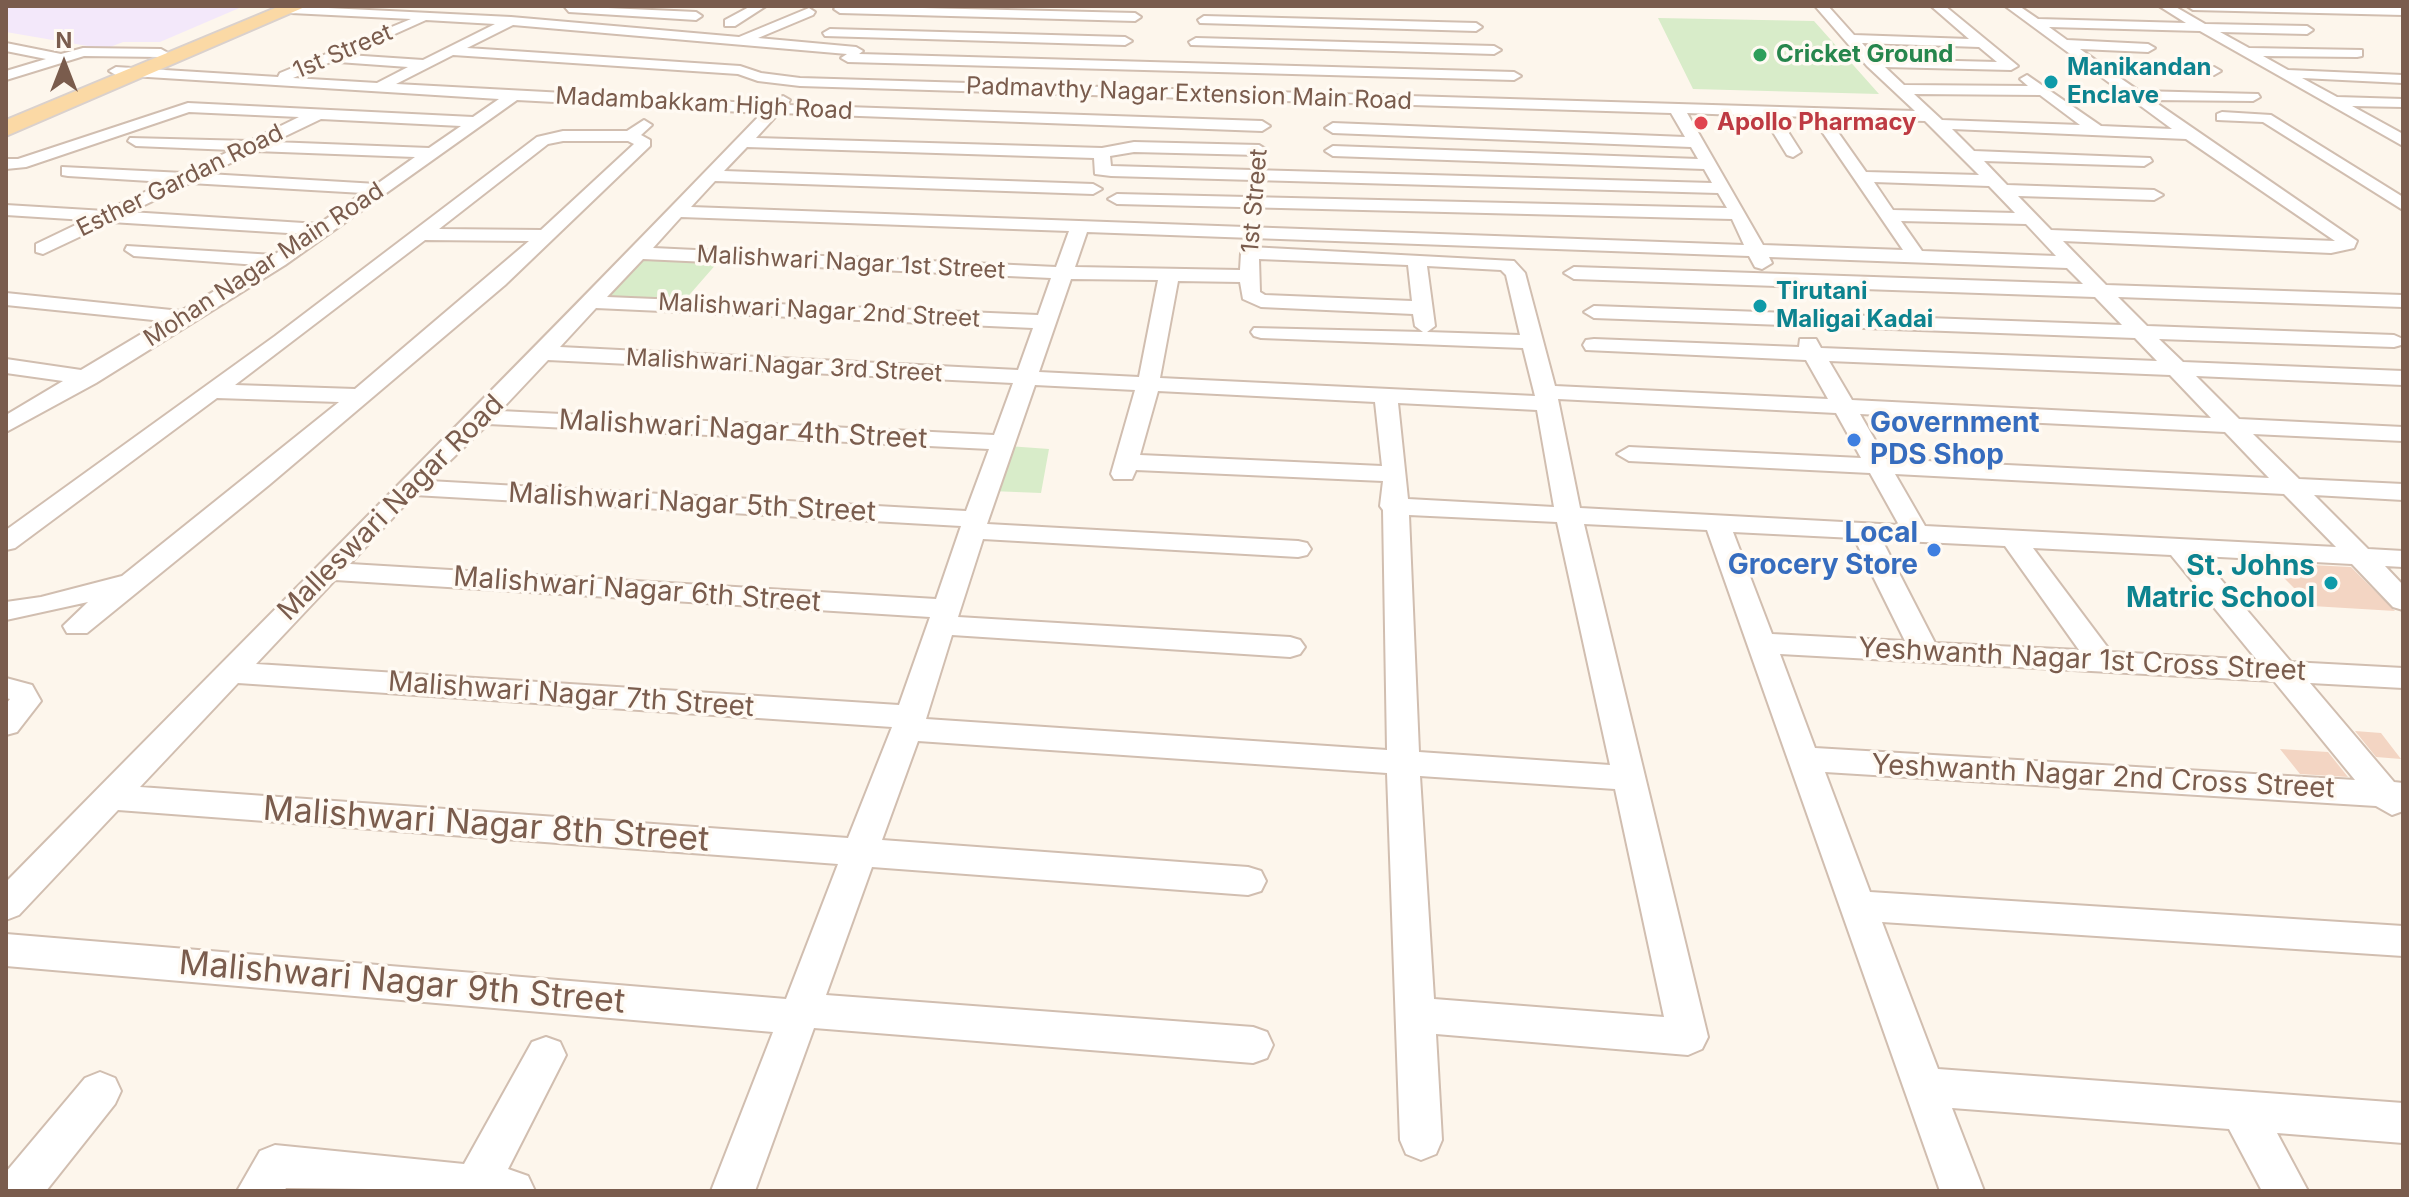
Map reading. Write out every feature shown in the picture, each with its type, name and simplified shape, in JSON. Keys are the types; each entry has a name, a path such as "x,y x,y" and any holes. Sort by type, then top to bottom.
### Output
{"main road":[{"path":"6,129 161,53 287,7"},
{"path":"6,118 287,7"}],"street":[{"name":"1st Street","path":"277,80 454,6"},
{"path":"730,23 760,6"},
{"path":"1411,6 1413,73"},
{"path":"1821,6 1844,20 1872,63 1969,156 2403,601"},
{"path":"1937,6 2042,91 2097,130"},
{"path":"2011,6 2190,134 2348,241 2347,244 2331,247 2046,235"},
{"path":"2165,6 2398,135"},
{"path":"2193,6 2403,11"},
{"path":"287,7 511,21 852,54 1187,68 1514,76"},
{"path":"558,8 696,16"},
{"path":"824,83 902,8"},
{"path":"840,9 1137,12 1114,65 1096,91"},
{"path":"314,23 340,12"},
{"path":"738,42 809,12"},
{"path":"1187,68 1205,13 1476,27"},
{"path":"381,86 511,21"},
{"path":"1928,22 1959,23"},
{"path":"2035,23 2307,30"},
{"path":"813,33 1125,41"},
{"path":"623,63 668,36"},
{"path":"1854,39 1983,43"},
{"path":"1196,42 1494,50"},
{"path":"2064,44 2148,48"},
{"path":"6,47 62,58"},
{"name":"Padmavthy Nagar Extension Main Road","path":"452,51 740,70 758,77 800,82 1817,113 2013,127 2190,134"},
{"path":"6,76 83,52 161,53"},
{"path":"2246,52 2357,53"},
{"path":"329,58 426,64"},
{"path":"1872,63 2011,66"},
{"path":"6,66 23,70"},
{"path":"2097,68 2214,71"},
{"name":"Madambakkam High Road","path":"126,72 665,105 1262,126"},
{"path":"2283,73 2403,79"},
{"name":"Malleswari Nagar Road","path":"6,905 408,487 482,417 800,82"},
{"path":"1899,89 2042,91"},
{"name":"Mohan Nagar Main Road","path":"6,425 189,318 278,261 515,95"},
{"path":"2137,95 2253,97"},
{"path":"1262,126 1266,96"},
{"path":"1333,99 1336,203"},
{"path":"2334,100 2403,103"},
{"path":"631,136 665,105"},
{"path":"6,164 20,164 173,110 207,107 474,122"},
{"path":"2001,109 2013,127"},
{"path":"1677,110 1739,214 1771,281 1917,534"},
{"path":"1768,112 1793,152"},
{"path":"1817,113 1915,254"},
{"name":"Esther Gardan Road","path":"43,248 317,115"},
{"path":"2222,117 2266,118 2403,205"},
{"name":"1st Street","path":"1250,276 1262,126"},
{"path":"1333,128 1695,142"},
{"path":"6,542 423,234 543,140 563,136 631,136 644,143 498,281 77,626"},
{"path":"136,141 431,153"},
{"path":"743,142 1102,153 1134,147 1259,150"},
{"path":"1333,151 1710,164"},
{"path":"1102,153 1101,170 1723,188"},
{"path":"1969,156 2144,161"},
{"path":"68,171 378,189"},
{"path":"711,176 1093,189"},
{"path":"1862,177 2154,195"},
{"path":"1117,199 1739,214"},
{"path":"6,210 325,230"},
{"path":"677,212 1079,228 1417,260 1492,263 1512,268 1546,398 1554,451 1688,1037 1416,1015"},
{"path":"1888,215 2030,219"},
{"path":"733,1191 908,723 1079,228"},
{"path":"423,234 546,236"},
{"path":"1251,243 1754,248 2072,262"},
{"path":"134,250 278,261"},
{"name":"Malishwari Nagar 1st Street","path":"638,253 1063,273 1250,276"},
{"path":"1417,260 1427,338"},
{"path":"1574,273 2403,301"},
{"path":"1169,275 1148,385 1124,468 1395,474"},
{"path":"1250,276 1250,295 1261,301 1423,308"},
{"path":"6,299 189,318"},
{"name":"Malishwari Nagar 2nd Street","path":"592,302 1046,322"},
{"path":"1594,312 2394,341"},
{"path":"1261,332 1533,342"},
{"path":"1594,345 2403,378"},
{"name":"Malishwari Nagar 3rd Street","path":"543,353 1386,397 1546,398 1845,407 2403,434"},
{"path":"6,366 88,378"},
{"path":"212,391 360,396"},
{"path":"1386,397 1395,474 1393,506 1403,763 1421,1140"},
{"name":"Malishwari Nagar 4th Street","path":"482,417 1004,443"},
{"path":"1629,454 2403,492"},
{"name":"Malishwari Nagar 5th Street","path":"408,487 1298,549"},
{"path":"1393,506 2403,559"},
{"path":"1717,523 1962,1191"},
{"path":"1864,531 1925,652"},
{"path":"2013,539 2102,661"},
{"path":"2179,547 2397,801"},
{"name":"Malishwari Nagar 6th Street","path":"329,571 944,617 1290,647"},
{"path":"6,611 41,606 132,582"},
{"name":"Yeshwanth Nagar 1st Cross Street","path":"1761,643 2403,678"},
{"name":"Malishwari Nagar 7th Street","path":"231,672 1629,778"},
{"path":"6,688 21,692 26,701 6,724"},
{"name":"Yeshwanth Nagar 2nd Cross Street","path":"1804,759 2397,801"},
{"name":"Malishwari Nagar 8th Street","path":"111,797 1248,881"},
{"path":"1858,906 2403,941"},
{"name":"Malishwari Nagar 9th Street","path":"6,950 800,1014 1253,1045"},
{"path":"259,1191 275,1166 487,1190 546,1055"},
{"path":"1924,1087 2403,1123"},
{"path":"18,1191 100,1091"},
{"path":"2241,1111 2286,1191"}],"shaded area":[{"path":"6,6 244,6 160,42 123,42 105,49 6,32"}],"green space":[{"name":"Cricket Ground","path":"1658,18 1814,21 1879,94 1693,89"},
{"path":"639,259 718,262 684,301 596,298"},
{"path":"1008,446 1049,449 1041,493 991,491"}],"building":[{"name":"St. Johns Matric School","path":"2269,563 2351,567 2395,611 2312,606"},
{"path":"2355,731 2381,733 2401,759 2376,757"},
{"path":"2280,749 2328,752 2348,777 2300,774"}],"place":[{"name":"Cricket Ground","path":"1760,55"},
{"name":"Manikandan Enclave","path":"2051,82"},
{"name":"Apollo Pharmacy","path":"1701,123"},
{"name":"Tirutani Maligai Kadai","path":"1760,306"},
{"name":"Government PDS Shop","path":"1854,440"},
{"name":"Local Grocery Store","path":"1934,550"},
{"name":"St. Johns Matric School","path":"2331,583"}]}
